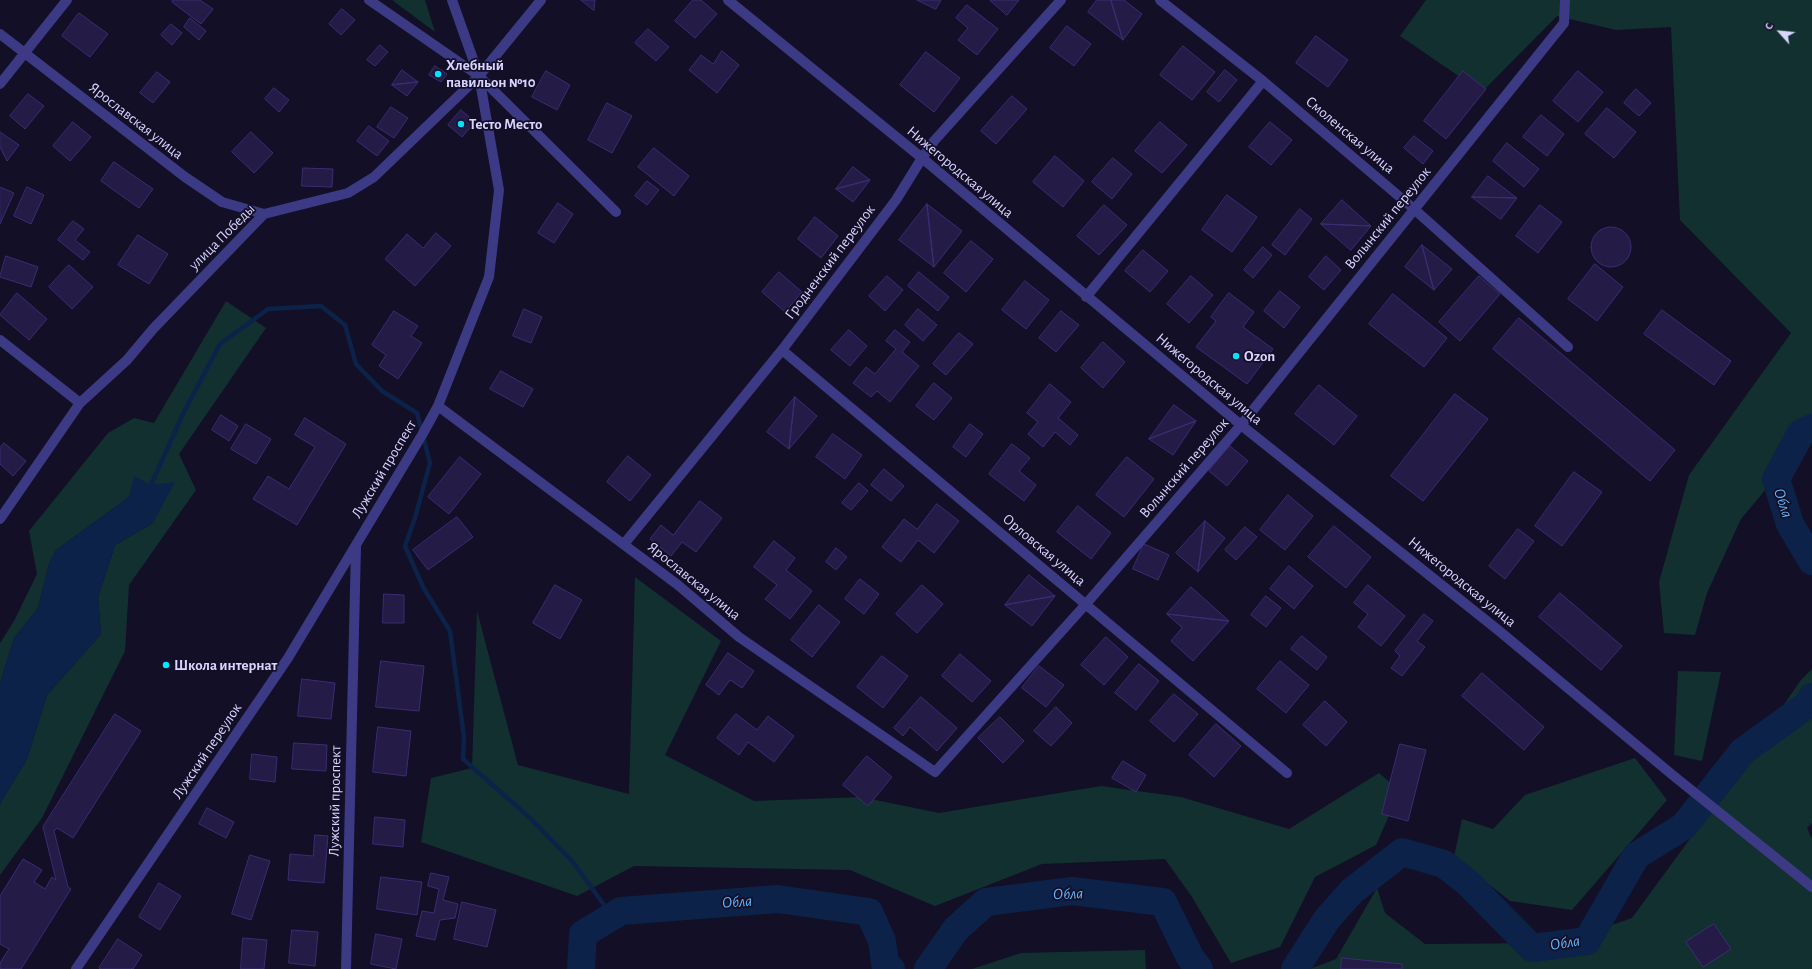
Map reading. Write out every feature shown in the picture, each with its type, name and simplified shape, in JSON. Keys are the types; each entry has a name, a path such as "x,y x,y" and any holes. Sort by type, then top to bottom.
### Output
{"street":[{"path":"0,84 67,0"},
{"path":"369,0 478,76 616,212"},
{"name":"Лужский проспект","path":"346,969 356,546 438,406 489,277 499,190 478,76 452,0"},
{"name":"улица Победы","path":"0,519 80,403 127,360 153,329 264,214 348,193 374,177 478,76 541,0"},
{"name":"Нижегородская улица","path":"728,0 922,158 1086,297 1241,425 1498,630 1812,887"},
{"name":"Гродненский переулок","path":"624,544 782,350 896,200 934,141 1061,0"},
{"name":"Смоленская улица","path":"1160,0 1263,81 1414,209 1568,347"},
{"name":"Волынский переулок","path":"935,772 1086,604 1241,425 1564,23 1566,0"},
{"name":"Ярославская улица","path":"0,34 191,181 222,202 264,214"},
{"path":"1086,297 1263,81"},
{"path":"0,340 80,403"},
{"name":"Орловская улица","path":"782,350 1287,772"},
{"name":"Ярославская улица","path":"438,406 586,518 624,544 678,585 738,637 935,772"},
{"name":"Лужский переулок","path":"76,969 288,658 356,546"}],"green space":[{"path":"392,0 425,0 435,32"},
{"path":"1426,0 1812,0 1812,434 1741,519 1707,593 1695,635 1664,633 1659,582 1689,475 1791,333 1680,220 1671,27 1616,30 1557,16 1482,92 1400,36"},
{"path":"226,301 266,328 179,454 196,490 129,585 125,651 42,818 0,875 0,804 27,759 47,695 101,634 98,597 115,545 153,523 129,497 56,550 49,564 38,608 14,638 0,683 0,643 14,621 37,574 29,531 108,433 134,418 154,423"},
{"path":"635,577 721,641 665,755 754,801 861,797 939,813 1101,786 1181,797 1289,829 1379,773 1400,791 1376,845 1315,877 1280,947 1231,963 1192,897 1165,859 1042,864 935,906 850,870 634,866 577,896 421,842 431,778 472,768 477,611 518,765 629,794"},
{"path":"1812,669 1812,823 1807,828 1812,839 1812,969 1310,969 1336,959 1377,888 1385,913 1425,944 1560,943 1632,918 1703,821 1801,680"},
{"path":"1678,671 1721,672 1702,761 1674,755"},
{"path":"1635,758 1667,800 1572,910 1510,901 1454,857 1462,819 1493,829 1525,795"},
{"path":"1145,950 1146,969 972,969 1021,953"}],"water":[{"path":"134,476 151,485 175,482 153,523 115,545 98,597 101,634 47,695 27,759 0,804 0,683 14,638 38,608 49,564 56,550 129,497"}],"building":[{"path":"173,0 200,0 213,9 201,24 172,2"},
{"path":"581,0 595,0 594,10"},
{"path":"693,0 701,0 717,14 695,38 675,21"},
{"path":"917,0 941,0 936,9"},
{"path":"990,0 1019,0 1007,15"},
{"path":"1097,0 1111,0 1123,40 1088,12"},
{"path":"1111,0 1124,0 1142,14 1123,40"},
{"path":"967,5 998,29 977,55 958,40 968,28 956,18"},
{"path":"342,9 355,20 341,35 329,24"},
{"path":"79,13 108,34 90,57 62,36"},
{"path":"190,18 206,31 199,40 184,27"},
{"path":"171,24 182,33 172,45 161,35"},
{"path":"1067,26 1091,44 1074,66 1050,48"},
{"path":"648,29 669,47 656,61 635,43"},
{"path":"1316,36 1348,60 1328,87 1296,63"},
{"path":"380,45 388,52 375,66 367,60"},
{"path":"1183,46 1215,72 1192,100 1160,75"},
{"path":"722,51 739,65 717,93 689,70 701,55 713,64"},
{"path":"926,52 960,78 934,112 900,85"},
{"name":"Хлебный павильон №10","path":"435,66 447,74 441,82 429,75"},
{"path":"402,70 418,82 392,85"},
{"path":"1225,70 1237,80 1219,102 1207,92"},
{"path":"546,71 570,85 557,110 532,97"},
{"path":"1463,71 1486,89 1446,139 1424,121"},
{"path":"1578,71 1603,92 1578,122 1553,101"},
{"path":"157,72 170,82 153,103 140,93"},
{"path":"418,82 407,96 392,85"},
{"path":"274,88 289,100 279,112 265,99"},
{"path":"1636,89 1651,103 1639,116 1624,103"},
{"path":"28,94 44,106 25,129 10,116"},
{"path":"1012,96 1027,109 996,144 981,131"},
{"path":"607,103 632,116 612,153 588,140"},
{"path":"391,107 408,118 394,138 377,127"},
{"path":"1607,108 1636,132 1614,158 1585,134"},
{"name":"Тесто Место","path":"461,110 475,122 462,137 448,125"},
{"path":"1541,115 1564,134 1547,156 1523,137"},
{"path":"73,122 91,137 70,161 53,146"},
{"path":"1160,122 1187,145 1162,173 1135,151"},
{"path":"1270,122 1292,140 1271,165 1249,147"},
{"path":"369,126 389,141 377,156 357,141"},
{"path":"0,132 19,145 7,161 0,147"},
{"path":"251,132 273,153 254,173 232,152"},
{"path":"1414,136 1433,151 1423,164 1404,148"},
{"path":"1507,143 1539,169 1524,187 1493,161"},
{"path":"654,148 689,176 674,196 638,167"},
{"path":"1055,156 1084,181 1063,207 1033,182"},
{"path":"1113,158 1132,174 1112,199 1092,182"},
{"path":"114,162 153,189 139,208 101,181"},
{"path":"853,167 870,180 836,189"},
{"path":"303,168 333,169 332,187 302,186"},
{"path":"1488,176 1517,198 1472,197"},
{"path":"870,180 853,202 836,189"},
{"path":"647,181 659,190 647,205 635,196"},
{"path":"0,187 14,193 0,224"},
{"path":"27,187 44,195 31,224 14,216"},
{"path":"1227,195 1257,217 1232,252 1202,230"},
{"path":"1472,197 1517,198 1501,219"},
{"path":"1342,200 1371,226 1321,224"},
{"path":"558,203 573,214 554,243 538,233"},
{"path":"927,204 934,267 899,240"},
{"path":"927,204 962,231 934,267"},
{"path":"1104,205 1127,225 1099,255 1077,236"},
{"path":"1540,205 1562,222 1538,253 1516,236"},
{"path":"1300,209 1312,219 1285,255 1272,245"},
{"path":"815,217 838,236 821,258 798,239"},
{"path":"73,221 84,229 75,240 90,252 83,260 58,240"},
{"path":"1321,224 1371,226 1351,250"},
{"path":"1615,227 1622,230 1628,236 1631,247 1630,255 1622,264 1615,267 1607,267 1600,264 1592,255 1591,243 1594,236 1603,228"},
{"path":"436,233 451,246 415,286 385,259 407,234 423,248"},
{"path":"138,235 168,254 149,284 118,265"},
{"path":"971,241 993,259 966,292 944,273"},
{"path":"1422,245 1434,290 1405,267"},
{"path":"1422,245 1452,269 1434,290"},
{"path":"1263,247 1272,255 1253,278 1244,270"},
{"path":"1143,250 1168,271 1150,292 1125,271"},
{"path":"6,256 38,267 31,287 0,277"},
{"path":"1326,256 1341,270 1324,290 1309,277"},
{"path":"1595,264 1623,287 1597,321 1568,299"},
{"path":"69,265 93,287 72,309 49,287"},
{"path":"779,272 802,292 785,312 762,292"},
{"path":"919,272 949,297 938,311 908,286"},
{"path":"887,276 903,290 885,311 869,296"},
{"path":"1191,276 1213,295 1189,323 1167,304"},
{"path":"1479,276 1500,294 1460,341 1439,322"},
{"path":"1025,281 1049,300 1026,329 1002,310"},
{"path":"1280,291 1300,307 1284,328 1264,311"},
{"path":"17,293 47,319 29,340 0,315"},
{"path":"1229,293 1254,312 1243,327 1273,349 1247,384 1196,347 1216,321 1211,317"},
{"path":"1393,294 1447,338 1424,367 1369,324"},
{"path":"524,309 542,317 531,343 513,336"},
{"path":"918,309 937,325 923,341 905,325"},
{"path":"1662,310 1731,361 1714,385 1644,334"},
{"path":"394,311 418,326 411,336 422,343 398,379 379,366 386,355 372,345"},
{"path":"1061,311 1079,325 1056,352 1039,338"},
{"path":"1519,318 1675,450 1650,481 1493,349"},
{"path":"849,330 867,346 850,366 831,350"},
{"path":"895,330 910,342 902,352 919,366 890,402 877,391 871,397 853,383 866,367 875,374 896,349 886,341"},
{"path":"959,333 973,344 946,375 933,364"},
{"path":"1103,342 1125,362 1103,388 1081,368"},
{"path":"501,371 533,389 523,407 490,389"},
{"path":"934,383 952,398 934,420 916,406"},
{"path":"1050,384 1071,402 1058,418 1078,435 1070,445 1055,432 1043,447 1028,434 1038,422 1027,413"},
{"path":"1319,385 1357,416 1334,445 1295,414"},
{"path":"1455,394 1488,419 1423,501 1391,476"},
{"path":"795,397 817,416 789,449"},
{"path":"795,397 789,449 767,432"},
{"path":"1174,405 1196,421 1149,439"},
{"path":"221,415 238,426 229,441 212,430"},
{"path":"305,418 346,444 297,525 253,499 268,476 289,489 315,447 295,435"},
{"path":"1196,421 1173,455 1149,439"},
{"path":"246,424 271,439 256,464 231,449"},
{"path":"970,424 983,434 966,457 953,447"},
{"path":"833,434 862,455 845,479 816,457"},
{"path":"4,443 26,461 13,476 0,464 0,448"},
{"path":"1012,444 1030,458 1019,471 1036,485 1024,501 989,474"},
{"path":"1230,446 1248,461 1227,486 1209,471"},
{"path":"628,456 651,475 630,501 607,482"},
{"path":"460,457 481,474 449,514 428,497"},
{"path":"1127,457 1154,479 1124,517 1096,495"},
{"path":"884,469 904,486 891,501 871,485"},
{"path":"1574,472 1602,492 1562,546 1535,526"},
{"path":"859,483 868,491 851,510 842,503"},
{"path":"1288,495 1313,516 1285,550 1260,530"},
{"path":"700,501 722,518 696,552 682,542 671,556 650,539 661,525 673,535"},
{"path":"937,504 959,521 934,553 918,540 901,562 882,547 904,519 917,529"},
{"path":"1078,506 1111,533 1091,559 1057,532"},
{"path":"457,517 473,537 428,570 413,550"},
{"path":"1205,521 1225,538 1198,572"},
{"path":"1205,521 1198,572 1176,553"},
{"path":"1334,526 1371,557 1346,588 1308,557"},
{"path":"1245,527 1257,537 1236,560 1225,550"},
{"path":"1518,529 1534,541 1505,579 1489,566"},
{"path":"774,541 795,558 786,570 812,591 790,619 765,599 777,585 754,567"},
{"path":"1144,544 1169,555 1158,580 1133,569"},
{"path":"836,548 847,557 836,570 826,562"},
{"path":"1289,566 1313,586 1294,609 1270,589"},
{"path":"1029,575 1055,596 1005,605"},
{"path":"860,579 879,594 864,614 845,599"},
{"path":"555,585 582,600 560,639 533,623"},
{"path":"922,585 943,604 917,633 896,614"},
{"path":"1368,585 1405,616 1381,646 1358,627 1368,614 1354,603"},
{"path":"1191,587 1229,621 1167,614"},
{"path":"1560,593 1622,646 1601,670 1539,617"},
{"path":"384,594 404,595 404,623 383,623"},
{"path":"1055,596 1032,626 1005,605"},
{"path":"1266,596 1281,608 1266,627 1251,615"},
{"path":"819,605 840,622 812,657 791,640"},
{"path":"1167,614 1229,621 1193,661 1171,641 1182,628"},
{"path":"1424,614 1433,621 1417,641 1425,647 1402,676 1391,668 1400,656 1395,651"},
{"path":"1302,636 1327,657 1317,670 1291,649"},
{"path":"1106,637 1128,657 1104,685 1081,665"},
{"path":"728,653 754,671 742,688 730,680 719,695 706,685"},
{"path":"960,654 991,681 972,702 942,676"},
{"path":"882,656 908,676 883,708 857,687"},
{"path":"381,661 424,666 419,711 376,707"},
{"path":"1280,661 1309,685 1286,713 1257,689"},
{"path":"1139,664 1159,681 1136,710 1115,693"},
{"path":"1039,666 1064,685 1046,707 1022,688"},
{"path":"1482,673 1544,727 1524,750 1462,696"},
{"path":"302,679 335,683 331,719 298,716"},
{"path":"1174,694 1198,714 1174,742 1150,721"},
{"path":"921,697 957,728 937,751 910,727 903,736 894,728"},
{"path":"1325,701 1347,722 1326,746 1303,725"},
{"path":"1056,707 1072,723 1051,746 1034,731"},
{"path":"115,714 141,731 73,838 57,828 54,831 68,887 71,889 21,969 0,969 0,963 9,949 0,944 0,896 23,859 42,870 34,882 45,889 52,877 56,880 43,827"},
{"path":"736,714 757,730 768,716 794,736 774,762 748,742 739,755 717,738"},
{"path":"1000,717 1024,741 1003,763 978,738"},
{"path":"1216,724 1241,746 1214,777 1189,755"},
{"path":"378,727 411,731 406,776 373,772"},
{"path":"294,743 327,745 326,771 292,769"},
{"path":"1400,744 1426,750 1408,821 1382,814"},
{"path":"252,754 277,757 275,782 250,779"},
{"path":"867,756 892,777 868,806 843,785"},
{"path":"1123,761 1146,775 1136,792 1112,778"},
{"path":"207,808 234,822 226,838 199,824"},
{"path":"375,817 405,820 403,847 373,844"},
{"path":"315,835 328,836 324,883 288,880 290,854 313,856"},
{"path":"250,855 270,861 251,920 232,914"},
{"path":"431,873 449,877 443,900 458,904 455,918 440,920 435,940 416,936 422,911 434,913 439,889 428,886"},
{"path":"381,877 422,882 417,915 377,909"},
{"path":"159,883 181,896 160,930 139,917"},
{"path":"462,902 496,910 487,947 454,939"},
{"path":"1714,924 1731,949 1703,967 1686,942"},
{"path":"292,930 318,932 315,966 289,963"},
{"path":"376,934 402,939 396,969 371,964"},
{"path":"243,938 267,940 264,969 241,969"},
{"path":"118,939 142,955 133,969 100,969 99,968"},
{"path":"1342,958 1402,964 1402,969 1341,969"}],"waterway":[{"path":"151,485 183,414 220,344 268,309 321,306 345,325 356,364 382,391 417,413 430,463 415,518 405,546 423,587 450,631 464,737 463,759 529,817 573,862 612,916"},
{"name":"Обла","path":"1812,428 1801,433 1776,479 1790,524 1812,561"},
{"name":"Обла","path":"1295,969 1327,919 1352,891 1402,852 1444,864 1468,883 1532,948 1587,941 1636,856 1684,826 1743,751 1807,705 1812,697"},
{"name":"Обла","path":"928,969 956,929 986,902 1072,891 1163,902 1190,957 1199,969"},
{"name":"Обла","path":"581,969 583,934 621,911 778,899 869,912 882,941 885,964 891,969"}],"place":[{"name":"Хлебный павильон №10","path":"438,74"},
{"name":"Тесто Место","path":"461,124"},
{"name":"Ozon","path":"1236,356"},
{"name":"Школа интернат","path":"166,665"}]}
